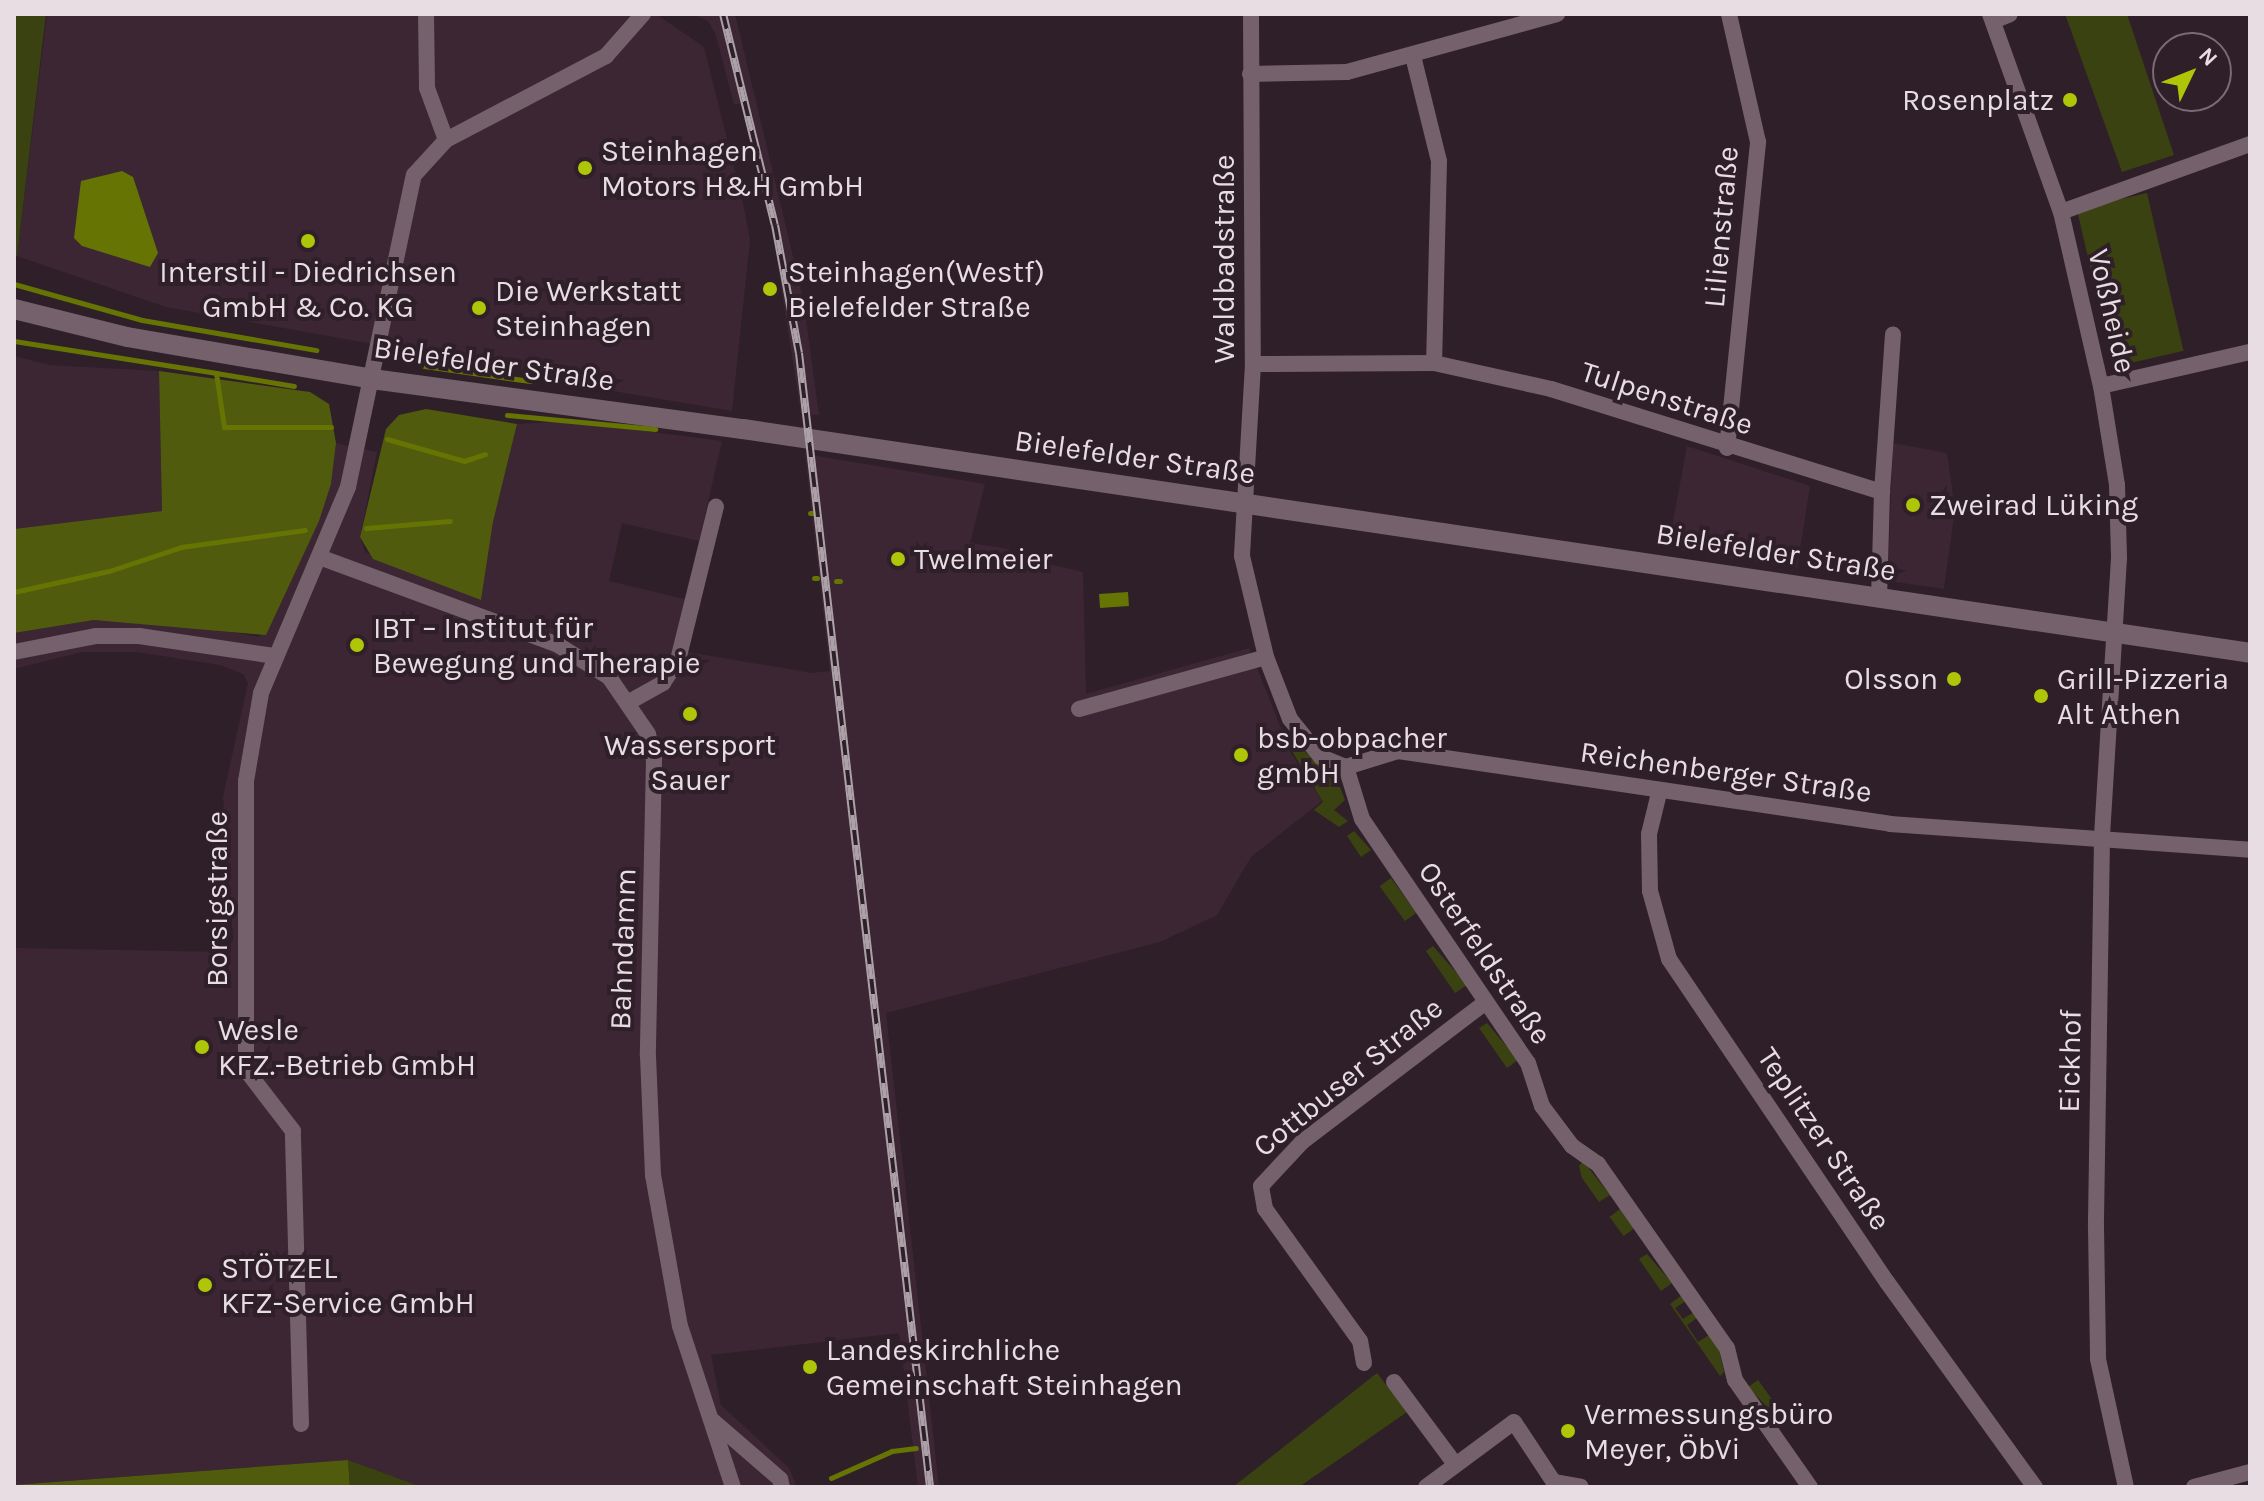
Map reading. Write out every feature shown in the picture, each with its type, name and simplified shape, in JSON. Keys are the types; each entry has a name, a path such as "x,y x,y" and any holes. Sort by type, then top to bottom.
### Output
{"main road":[{"name":"Bielefelder Straße","path":"14,309 127,337 372,379 1244,503 2250,653"}],"street":[{"path":"426,14 427,88 446,140"},
{"name":"Borsigstraße","path":"301,1424 293,1131 246,1070 242,883 246,781 261,693 275,656 322,558 348,487 409,189 422,161 446,140 588,68 625,39 643,14"},
{"name":"Waldbadstraße","path":"1244,503 1253,364 1251,14"},
{"path":"1250,74 1347,72 1557,14"},
{"name":"Lilienstraße","path":"1727,448 1758,142 1729,14"},
{"path":"1991,18 2010,14"},
{"name":"Voßheide","path":"1991,18 2061,212 2101,386 2117,485 2113,633"},
{"path":"1413,56 1439,161 1434,363"},
{"path":"2061,212 2250,144"},
{"path":"1879,597 1882,492 1893,334"},
{"path":"2101,386 2250,352"},
{"name":"Tulpenstraße","path":"1253,364 1434,363 1551,389 1727,448 1882,492"},
{"path":"1244,503 1242,556 1266,657 1303,740 1321,757 1346,767"},
{"path":"629,702 663,683 678,660 716,507"},
{"name":"Bahndamm","path":"322,558 558,645 609,677 648,734 654,759 648,1056 653,1175 680,1326 733,1487"},
{"name":"Eickhof","path":"2113,633 2102,838 2098,1359 2126,1487"},
{"path":"14,652 96,636 139,636 275,656"},
{"path":"1079,709 1266,657"},
{"name":"Reichenberger Straße","path":"1346,767 1398,751 1659,793 1890,824 2250,850"},
{"name":"Osterfeldstraße","path":"1346,767 1362,819 1528,1063 1542,1106 1572,1146 1598,1164 1727,1348 1735,1380 1810,1487"},
{"name":"Teplitzer Straße","path":"1659,793 1649,834 1650,891 1669,959 1878,1269 2035,1487"},
{"name":"Cottbuser Straße","path":"1364,1363 1360,1341 1265,1209 1261,1186 1302,1142 1486,1002"},
{"path":"1394,1382 1455,1464"},
{"path":"711,1420 780,1479 782,1487"},
{"path":"1426,1487 1514,1422 1556,1484 1581,1487"},
{"path":"2194,1487 2250,1472"}],"shaded area":[{"path":"14,14 46,14 17,256 14,256"},
{"path":"47,14 656,14 704,47 743,203 750,240 732,411 553,381 541,367 532,366 530,372 166,307 17,256"},
{"path":"692,14 735,14 803,298 819,415 801,414 772,227 742,103 734,105 716,35 708,21"},
{"path":"2065,14 2127,14 2152,89 2152,112 2160,112 2174,155 2122,172"},
{"path":"122,171 133,177 158,253 150,267 82,246 74,238 81,181"},
{"path":"2147,193 2183,351 2113,367 2077,209"},
{"path":"14,356 50,365 159,371 162,511 14,529"},
{"path":"159,371 310,392 329,404 336,443 331,484 319,521 266,635 94,620 14,633 14,529 162,511"},
{"path":"426,409 517,424 493,522 481,600 373,559 360,537 386,429 399,415"},
{"path":"567,421 722,441 699,541 622,523 609,581 701,603 687,652 812,673 830,671 805,454 985,484 970,543 1009,549 1011,555 1083,572 1086,694 1249,648 1291,753 1322,801 1251,857 1217,915 1160,942 886,1013 939,1487 918,1487 899,1333 711,1355 721,1405 789,1468 797,1487 422,1487 348,1460 14,1485 14,948 224,952 233,940 223,797 248,683 243,674 220,665 137,652 82,652 14,669 14,633 94,620 191,625 259,637 331,484 336,443 377,452 360,537 365,552 481,600 493,522 517,424"},
{"path":"1893,443 1947,453 1955,509 1944,589 1896,582 1888,571"},
{"path":"1687,446 1810,486 1797,569 1668,548"},
{"path":"1128,592 1129,606 1100,608 1099,594"},
{"path":"1296,744 1337,779 1345,800 1334,810 1348,821 1339,827 1314,810 1323,802 1290,748"},
{"path":"1354,831 1371,850 1361,857 1347,836"},
{"path":"1391,878 1416,913 1405,921 1380,886"},
{"path":"1433,946 1467,985 1455,993 1426,951"},
{"path":"1487,1023 1518,1060 1507,1068 1479,1028"},
{"path":"1583,1161 1610,1195 1599,1202 1582,1178 1579,1166"},
{"path":"1620,1209 1634,1228 1624,1236 1609,1217"},
{"path":"1647,1254 1672,1283 1661,1291 1639,1259"},
{"path":"1682,1295 1686,1301 1675,1308 1683,1319 1694,1312 1697,1318 1687,1325 1698,1342 1709,1335 1718,1346 1724,1372 1720,1376 1670,1304"},
{"path":"1377,1373 1407,1412 1299,1487 1233,1487"},
{"path":"1758,1380 1779,1409 1773,1413 1748,1387"},
{"path":"348,1460 422,1487 350,1487"},
{"path":"348,1460 350,1487 14,1487 14,1485"}],"waterway":[{"path":"14,284 142,320 316,350"},
{"path":"14,341 216,373 224,427 331,427"},
{"path":"424,366 530,381"},
{"path":"216,373 294,386"},
{"path":"507,415 655,429"},
{"path":"387,439 464,461 485,454"},
{"path":"366,528 450,521"},
{"path":"14,592 109,571 181,547 305,530"},
{"path":"831,1478 892,1451 916,1448"}],"railway":[{"path":"723,14 775,225 799,353 930,1487"}],"place":[{"name":"Rosenplatz","path":"2070,100"},
{"name":"Steinhagen Motors H&H GmbH","path":"585,168"},
{"name":"Interstil - Diedrichsen GmbH & Co. KG","path":"308,241"},
{"name":"Steinhagen(Westf) Bielefelder Straße","path":"770,289"},
{"name":"Die Werkstatt Steinhagen","path":"479,308"},
{"name":"Zweirad Lüking","path":"1913,505"},
{"name":"Twelmeier","path":"898,559"},
{"name":"IBT – Institut für Bewegung und Therapie","path":"357,645"},
{"name":"Olsson","path":"1954,679"},
{"name":"Grill-Pizzeria Alt Athen","path":"2041,696"},
{"name":"Wassersport Sauer","path":"690,714"},
{"name":"bsb-obpacher gmbH","path":"1241,755"},
{"name":"Wesle KFZ.-Betrieb GmbH","path":"202,1047"},
{"name":"STÖTZEL KFZ-Service GmbH","path":"205,1285"},
{"name":"Landeskirchliche Gemeinschaft Steinhagen","path":"810,1367"},
{"name":"Vermessungsbüro Meyer, ÖbVi","path":"1568,1431"}]}
